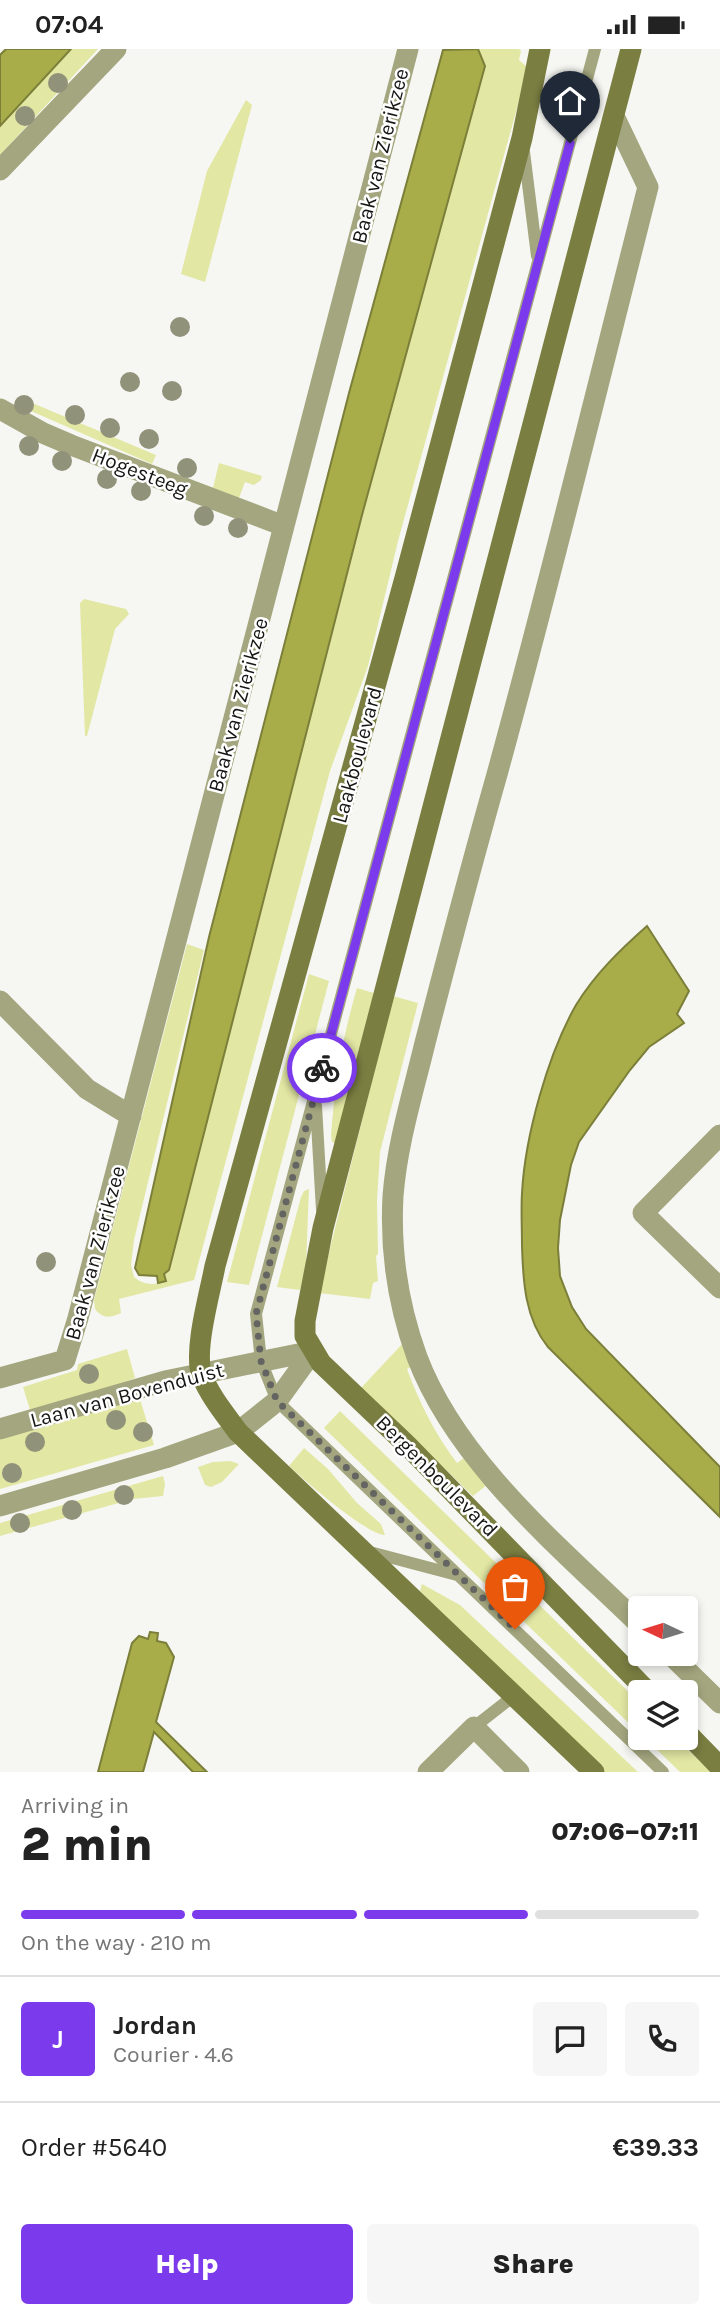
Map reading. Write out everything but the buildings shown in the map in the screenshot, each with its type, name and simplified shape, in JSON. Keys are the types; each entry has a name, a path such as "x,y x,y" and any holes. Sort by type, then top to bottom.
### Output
{"main road":[{"name":"Laakboulevard","path":"201,1373 200,1347 215,1266 395,616 522,138 540,49"},
{"name":"Laakboulevard","path":"313,1351 306,1336 304,1321 323,1228 631,49"},
{"name":"Bergenboulevard","path":"313,1351 332,1375 407,1445 636,1680"},
{"path":"201,1373 214,1399 238,1431 594,1772"},
{"path":"698,1744 720,1767"}],"street":[{"path":"0,170 116,49"},
{"name":"Baak van Zierikzee","path":"0,1378 65,1360 408,49"},
{"name":"Bergenboulevard","path":"614,116 648,187 530,656 457,918 397,1157 392,1241 401,1300 418,1359 446,1416 478,1463 628,1613"},
{"name":"Hogesteeg","path":"0,409 71,445 284,526"},
{"path":"0,1001 87,1089 131,1116"},
{"path":"720,1135 643,1213 720,1288"},
{"path":"0,1506 165,1458 238,1431 277,1401 313,1351"},
{"name":"Laan van Bovenduist","path":"0,1429 201,1373 259,1354 313,1351"},
{"path":"682,1666 720,1703"},
{"path":"428,1772 474,1727 519,1772"}],"lane":[{"name":"Laakboulevard","path":"259,1354 256,1314 595,49"},
{"name":"Laakboulevard","path":"522,138 538,263"},
{"name":"Laakboulevard","path":"315,1094 323,1228"},
{"path":"259,1354 277,1401 663,1772"},
{"path":"363,1550 460,1576"},
{"path":"474,1727 515,1695"}],"shaded area":[{"path":"6,49 71,49 0,126 0,55"},
{"path":"71,49 98,49 0,155 0,125"},
{"path":"478,49 519,49 519,60 528,68 398,541 368,666 330,771 194,1280 119,1299 121,1313 104,1316 95,1309 94,1300 187,944 204,950 134,1240 131,1265 134,1277 142,1282 154,1284 166,1281 164,1274 169,1270 362,515 485,66"},
{"path":"478,49 485,66 362,515 169,1270 164,1274 166,1281 158,1283 157,1276 139,1275 135,1268 209,937 349,393 443,50"},
{"path":"246,100 252,105 205,282 181,274 207,171"},
{"path":"18,397 156,455 152,464 15,404"},
{"path":"219,463 262,476 261,480 254,485 245,482 239,498 213,488"},
{"path":"84,599 126,609 129,614 115,629 87,736 80,603"},
{"path":"647,926 689,991 677,1014 684,1023 649,1047 579,1142 571,1165 560,1220 560,1276 572,1307 586,1329 720,1467 720,1517 548,1347 534,1324 525,1286 522,1259 524,1171 533,1121 547,1071 566,1025 583,994 608,963"},
{"path":"309,974 329,981 249,1285 227,1282"},
{"path":"357,988 377,994 337,1144 332,1142 331,1135 335,1097 343,1043"},
{"path":"393,996 418,1003 380,1152 376,1256 378,1281 373,1283 370,1299 319,1293"},
{"path":"309,1189 306,1265 300,1290 277,1287 301,1197 304,1191"},
{"path":"404,1342 415,1365 407,1369 435,1430 457,1463 464,1458 488,1484 473,1496 361,1388"},
{"path":"127,1349 135,1378 89,1396 31,1413 23,1387 77,1370 78,1364"},
{"path":"140,1399 154,1445 0,1489 0,1438"},
{"path":"340,1411 628,1691 628,1722 324,1428"},
{"path":"304,1448 381,1524 385,1535 376,1533 351,1517 289,1466"},
{"path":"230,1461 239,1464 222,1482 211,1487 205,1485 198,1467 213,1462"},
{"path":"163,1476 163,1496 133,1499 0,1536 0,1523"},
{"path":"422,1584 460,1605 638,1772 605,1772 430,1602 420,1591"},
{"path":"150,1632 158,1633 157,1641 166,1643 174,1657 156,1722 207,1772 193,1772 154,1732 143,1772 98,1772 132,1643 139,1636 148,1639"},
{"path":"657,1750 688,1750 711,1772 680,1772"}],"way so far":[{"path":"322,1068 256,1314 261,1361 277,1401 515,1629"}],"route":[{"path":"322,1068 570,143"}]}
